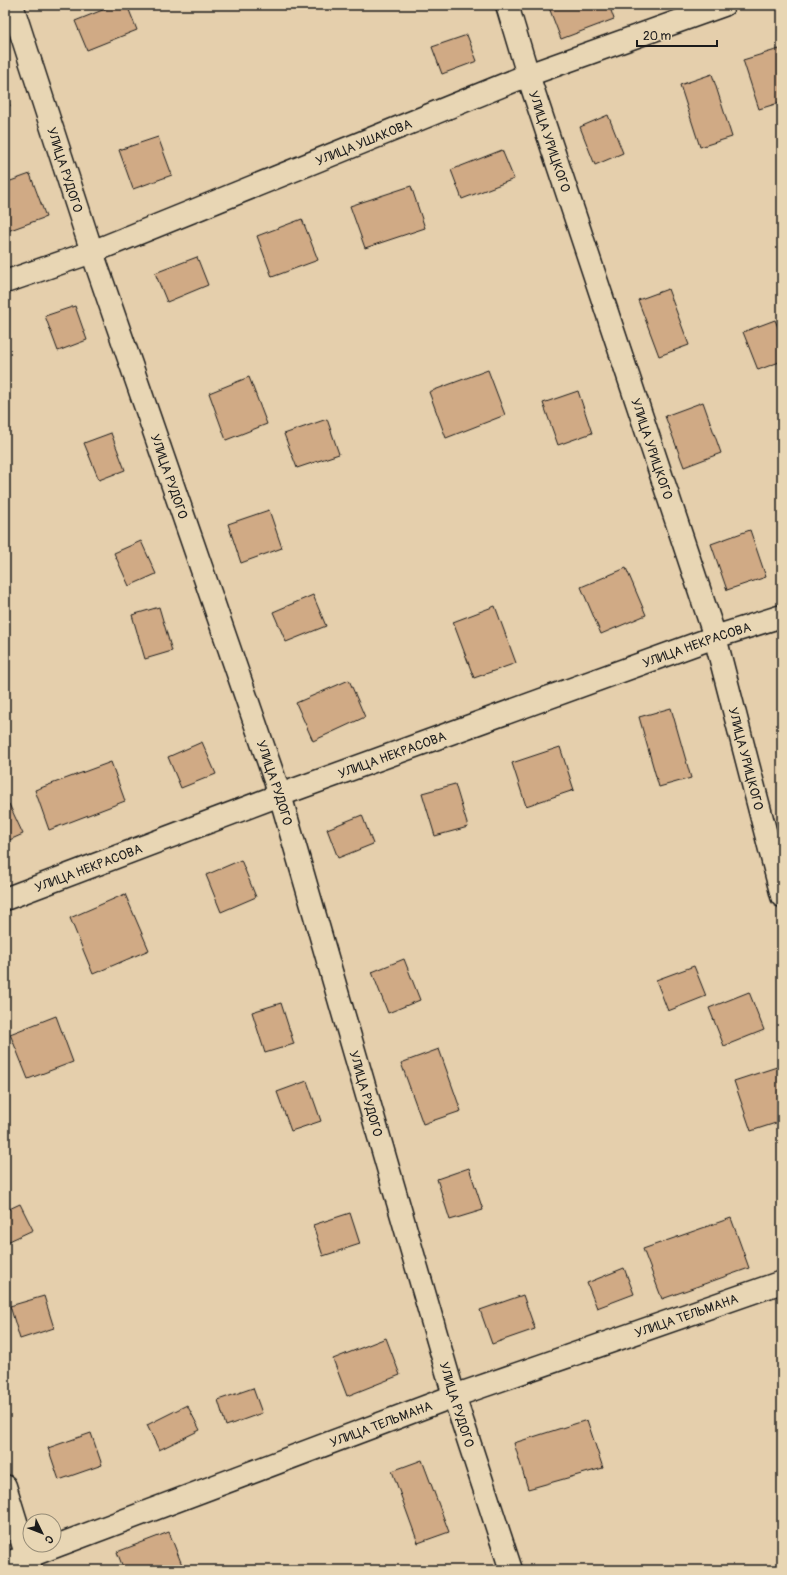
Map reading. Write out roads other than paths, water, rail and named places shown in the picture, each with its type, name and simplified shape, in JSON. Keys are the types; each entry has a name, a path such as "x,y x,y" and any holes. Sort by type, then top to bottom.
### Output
{"street":[{"name":"УЛИЦА РУДОГО","path":"12,5 92,252 280,795 454,1396 511,1570"},
{"name":"УЛИЦА УРИЦКОГО","path":"507,5 528,75 715,637 782,896"},
{"name":"УЛИЦА УШАКОВА","path":"5,282 92,252 528,75 724,5"},
{"name":"УЛИЦА НЕКРАСОВА","path":"5,899 280,795 715,637 782,616"},
{"name":"УЛИЦА ТЕЛЬМАНА","path":"5,1562 29,1563 454,1396 782,1282"},
{"path":"5,1486 29,1563"}]}
